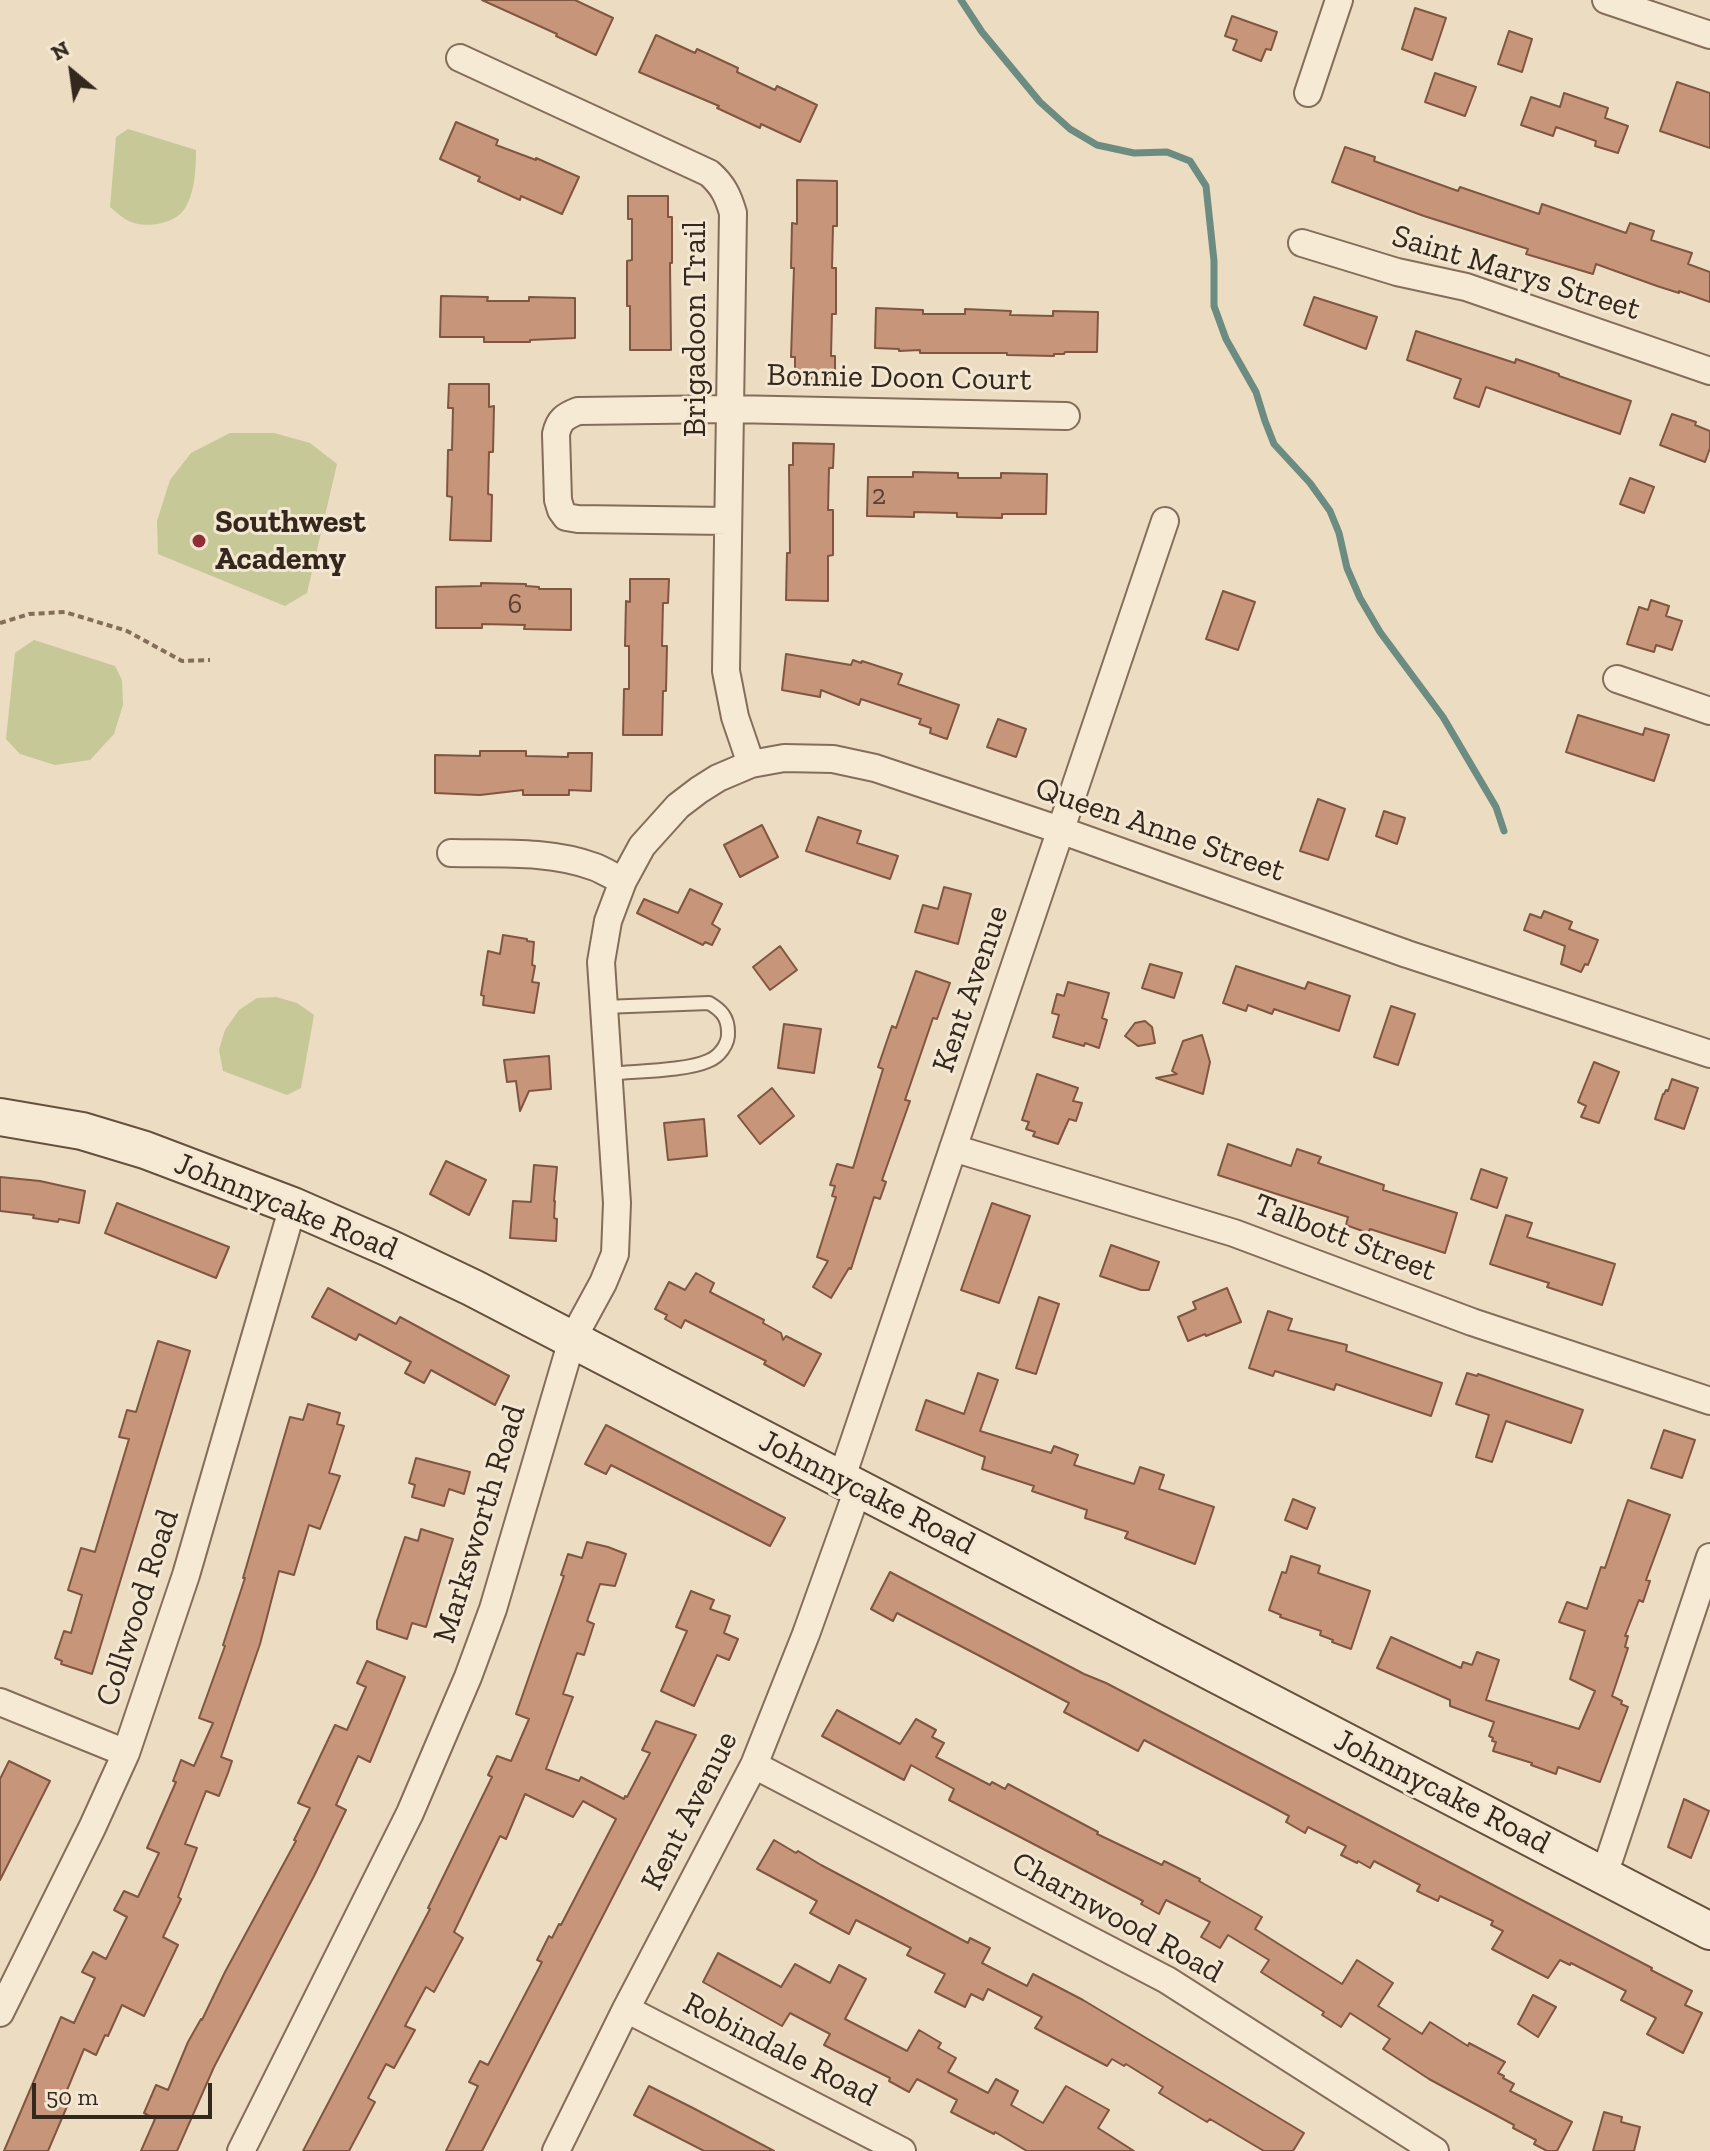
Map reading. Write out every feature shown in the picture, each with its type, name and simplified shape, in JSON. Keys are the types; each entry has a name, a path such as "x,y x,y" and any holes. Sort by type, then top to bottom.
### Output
{"main road":[{"name":"Johnnycake Road","path":"0,1117 95,1134 145,1150 293,1206 459,1281 1710,1931"}],"street":[{"path":"1308,93 1339,0"},
{"path":"1606,0 1710,35"},
{"name":"Brigadoon Trail","path":"460,58 709,173 721,183 733,213 726,671 735,717 751,764"},
{"name":"Saint Marys Street","path":"1302,243 1397,272 1466,287 1710,371"},
{"name":"Bonnie Doon Court","path":"727,521 566,517 558,500 556,434 559,424 566,415 578,411 730,409 1066,416"},
{"name":"Kent Avenue","path":"556,2151 626,2009 754,1765 806,1634 953,1148 1165,521"},
{"path":"1617,679 1710,711"},
{"name":"Queen Anne Street","path":"623,881 642,846 678,806 718,778 751,764 784,758 833,759 875,768 1060,830 1407,954 1710,1054"},
{"path":"451,853 538,855 595,867 623,881"},
{"name":"Marksworth Road","path":"241,2151 410,1813 468,1677 493,1609 572,1340 615,1254 617,1203 601,962 608,921 623,881"},
{"name":"Talbott Street","path":"953,1148 1234,1233 1472,1322 1710,1401"},
{"name":"Collwood Road","path":"0,2013 126,1753 186,1575 293,1206"},
{"path":"1604,1875 1710,1557"},
{"path":"0,1702 126,1753"},
{"name":"Charnwood Road","path":"754,1765 1167,1980 1435,2151"},
{"name":"Robindale Road","path":"626,2009 902,2151"}],"lane":[{"path":"603,1007 709,1003 720,1010 726,1019 729,1036 724,1049 712,1060 697,1065 609,1074"}],"path":[{"path":"0,623 29,614 65,612 127,631 182,661 210,660"}],"green space":[{"path":"128,129 196,150 190,198 183,211 171,220 139,224 125,219 110,207 116,137"},
{"path":"230,433 274,433 310,443 337,464 307,593 285,606 158,554 157,521 170,480 191,453"},
{"path":"34,640 115,666 122,680 123,705 114,734 90,760 55,765 20,754 6,739 15,653"},
{"path":"276,997 297,1003 314,1015 301,1088 287,1095 223,1071 219,1050 225,1030 239,1010 257,998"}],"building":[{"path":"482,0 575,0 613,18 596,55"},
{"path":"1415,8 1446,18 1432,60 1402,49"},
{"path":"1232,16 1277,32 1271,50 1266,49 1261,61 1233,50 1237,40 1225,36"},
{"path":"1509,31 1532,39 1522,72 1498,64"},
{"path":"656,35 695,53 697,49 775,90 777,86 817,105 800,142 761,124 760,128 717,108 719,106 639,72"},
{"path":"1435,73 1476,87 1465,116 1425,102"},
{"path":"1677,82 1710,93 1710,148 1660,131"},
{"path":"1564,93 1608,108 1605,118 1628,126 1618,153 1595,146 1596,141 1556,127 1553,136 1521,125 1531,97 1560,107"},
{"path":"456,122 498,140 496,145 579,177 562,214 521,196 520,200 440,159"},
{"path":"1345,147 1375,157 1374,161 1458,191 1460,187 1539,214 1542,204 1626,233 1630,223 1654,231 1651,240 1692,253 1688,264 1710,272 1710,302 1596,264 1593,274 1526,254 1528,249 1424,216 1332,182"},
{"path":"797,180 837,181 837,226 833,226 832,268 836,268 836,314 832,314 831,356 835,356 835,379 795,378 795,357 791,357 794,268 791,268 792,223 797,224"},
{"path":"628,196 668,196 668,217 672,217 671,350 630,350 627,261 632,260 632,219 628,219"},
{"path":"441,296 488,297 487,301 529,301 529,297 575,298 575,338 484,342 484,337 440,337"},
{"path":"1314,297 1377,317 1366,349 1304,325"},
{"path":"876,308 923,310 923,314 965,314 965,309 1011,311 1010,315 1053,316 1053,311 1098,312 1097,352 1065,352 1054,356 920,353 920,350 875,348"},
{"path":"1416,331 1515,363 1516,359 1631,401 1620,434 1486,387 1479,407 1454,398 1461,379 1407,360"},
{"path":"449,384 489,384 489,407 494,406 488,494 492,495 491,541 450,540 452,497 447,496 448,450 452,450 453,408 448,408"},
{"path":"1672,414 1696,422 1695,425 1710,431 1710,448 1705,462 1660,445"},
{"path":"793,443 834,444 833,468 829,468 828,510 833,510 833,555 828,556 828,601 786,600 787,553 790,553 789,465 793,465"},
{"path":"913,472 958,473 958,478 1001,478 1001,473 1047,474 1046,514 1002,514 1002,518 914,512 914,517 867,516 868,477 913,477"},
{"path":"1630,478 1654,487 1644,513 1620,504"},
{"path":"630,579 669,579 668,603 663,603 662,646 667,646 662,735 623,735 624,689 629,689 629,646 625,646"},
{"path":"481,583 571,589 571,630 482,624 482,628 436,628 436,587 481,586"},
{"path":"1223,591 1255,602 1238,650 1206,639"},
{"path":"1651,600 1669,606 1666,616 1682,621 1672,650 1656,645 1654,652 1627,644 1639,607 1648,610"},
{"path":"786,654 851,665 853,660 862,661 902,674 898,684 959,705 947,739 930,733 931,728 919,724 921,719 861,699 859,705 821,690 820,697 782,690"},
{"path":"1578,715 1643,735 1645,728 1669,735 1654,781 1566,752"},
{"path":"998,719 1026,729 1016,757 987,747"},
{"path":"480,751 526,751 526,756 568,757 568,753 592,753 591,791 569,790 569,795 523,795 523,790 480,795 435,793 435,755 480,756"},
{"path":"1318,799 1345,809 1328,860 1300,851"},
{"path":"1384,811 1405,818 1397,844 1376,836"},
{"path":"818,817 861,831 857,843 898,856 890,879 806,851"},
{"path":"762,825 778,857 740,877 724,845"},
{"path":"944,887 971,894 958,944 915,932 923,905 938,909"},
{"path":"690,889 722,904 712,924 720,929 712,945 705,942 703,945 637,913 644,899 678,913"},
{"path":"1544,911 1572,922 1569,929 1598,940 1588,965 1585,964 1581,972 1561,964 1565,946 1524,930 1530,914 1541,918"},
{"path":"503,935 534,942 532,982 539,983 534,1013 483,1005 484,996 481,995 488,951 500,954"},
{"path":"780,946 797,970 770,990 753,967"},
{"path":"1150,964 1182,973 1174,998 1142,988"},
{"path":"1236,966 1305,989 1308,982 1350,996 1339,1031 1274,1009 1272,1014 1248,1005 1246,1011 1223,1003"},
{"path":"916,971 950,983 937,1019 933,1018 905,1100 910,1101 882,1180 886,1182 880,1199 874,1197 851,1269 831,1298 813,1287 828,1261 817,1257 836,1197 832,1196 835,1186 830,1185 837,1164 853,1168 883,1069 878,1067"},
{"path":"1068,982 1109,993 1102,1018 1107,1020 1099,1048 1053,1037 1059,1015 1052,1013 1057,994 1064,996"},
{"path":"1391,1006 1415,1014 1398,1065 1374,1057"},
{"path":"1145,1021 1152,1027 1155,1043 1138,1046 1125,1036 1135,1023"},
{"path":"784,1024 821,1029 814,1073 778,1068"},
{"path":"1202,1035 1210,1062 1203,1094 1156,1078 1177,1074 1172,1071 1183,1041"},
{"path":"549,1056 551,1089 529,1091 520,1111 516,1081 507,1082 504,1060"},
{"path":"1594,1062 1619,1072 1599,1123 1581,1117 1586,1106 1578,1102"},
{"path":"1037,1074 1078,1088 1073,1101 1082,1103 1076,1121 1069,1119 1058,1144 1033,1136 1035,1132 1026,1129 1029,1122 1022,1120"},
{"path":"1672,1079 1698,1088 1684,1129 1655,1119 1663,1094 1668,1091"},
{"path":"772,1088 794,1116 760,1144 738,1116"},
{"path":"704,1119 707,1156 668,1160 664,1123"},
{"path":"1228,1144 1291,1166 1297,1149 1321,1157 1318,1163 1384,1185 1383,1190 1457,1213 1445,1253 1370,1229 1368,1233 1346,1225 1348,1217 1218,1175"},
{"path":"446,1161 486,1180 469,1215 430,1194"},
{"path":"534,1165 557,1167 554,1201 556,1241 510,1238 513,1201 531,1202"},
{"path":"1481,1169 1507,1178 1497,1208 1471,1199"},
{"path":"0,1177 40,1181 85,1191 79,1223 0,1211"},
{"path":"117,1203 229,1247 216,1278 105,1233"},
{"path":"992,1203 1030,1216 999,1303 961,1290"},
{"path":"1506,1215 1532,1223 1527,1237 1615,1264 1602,1305 1547,1287 1549,1283 1490,1264"},
{"path":"1111,1245 1159,1262 1149,1290 1100,1276"},
{"path":"696,1273 714,1283 710,1292 764,1320 763,1323 781,1333 783,1340 786,1336 821,1354 804,1386 764,1364 766,1361 685,1320 681,1328 655,1309 669,1282 685,1290"},
{"path":"328,1288 396,1324 400,1317 509,1376 495,1405 431,1370 424,1383 405,1373 411,1362 359,1334 356,1340 312,1317"},
{"path":"1227,1288 1241,1322 1188,1341 1178,1317 1196,1309 1193,1302"},
{"path":"1039,1297 1059,1304 1036,1374 1016,1368"},
{"path":"1268,1311 1292,1319 1288,1330 1347,1345 1346,1351 1442,1383 1431,1416 1336,1384 1334,1390 1275,1371 1273,1376 1249,1368"},
{"path":"158,1341 190,1351 92,1674 61,1664 62,1661 55,1658 64,1631 71,1633 82,1595 68,1590 81,1548 95,1552 129,1439 119,1437 127,1410 136,1412"},
{"path":"978,1373 998,1380 980,1431 1051,1453 1054,1446 1078,1455 1074,1465 1134,1484 1140,1467 1164,1475 1159,1489 1214,1507 1195,1564 1125,1538 1128,1532 1085,1518 1087,1510 1032,1491 1034,1486 982,1469 985,1457 916,1430 926,1400 964,1414"},
{"path":"1467,1373 1583,1410 1571,1443 1506,1421 1492,1462 1476,1457 1489,1415 1456,1404"},
{"path":"308,1404 340,1413 337,1424 344,1426 329,1473 340,1476 320,1529 309,1525 294,1575 279,1571 260,1644 221,1757 232,1761 228,1773 219,1796 206,1791 185,1844 197,1848 178,1897 181,1899 163,1937 178,1945 144,2016 122,2005 96,2055 84,2049 65,2095 71,2097 48,2151 4,2151 61,2017 74,2023 95,1978 82,1972 93,1952 106,1959 127,1917 114,1910 124,1891 138,1897 159,1853 147,1848 176,1782 173,1781 181,1760 194,1766 213,1723 199,1718 225,1646 290,1417 303,1420"},
{"path":"606,1425 785,1518 770,1546 611,1465 606,1474 585,1464"},
{"path":"1664,1430 1695,1440 1682,1478 1651,1468"},
{"path":"416,1458 470,1472 464,1494 449,1489 444,1506 412,1497 415,1485 409,1483"},
{"path":"1293,1499 1315,1508 1307,1529 1285,1520"},
{"path":"1628,1500 1670,1515 1646,1580 1650,1581 1643,1602 1639,1600 1625,1636 1628,1636 1625,1647 1628,1648 1612,1696 1628,1707 1600,1782 1558,1767 1556,1774 1493,1751 1496,1742 1489,1736 1494,1722 1450,1706 1450,1700 1377,1668 1391,1637 1461,1668 1463,1662 1472,1665 1477,1652 1499,1660 1486,1700 1579,1729 1595,1691 1570,1679 1585,1631 1559,1622 1567,1602 1587,1609 1601,1567 1605,1568"},
{"path":"421,1529 453,1539 426,1627 412,1623 407,1639 377,1629 377,1621 405,1537 418,1541"},
{"path":"587,1542 626,1554 615,1586 600,1584 587,1621 594,1624 584,1655 577,1653 563,1694 573,1697 546,1769 579,1781 581,1777 624,1799 650,1753 642,1750 656,1721 696,1735 482,2151 446,2151 478,2086 469,2082 480,2061 488,2065 542,1962 537,1960 549,1936 552,1938 561,1925 616,1819 583,1801 573,1817 525,1794 506,1839 500,1836 454,1932 463,1938 434,1992 426,1987 405,2026 415,2030 394,2068 386,2064 368,2098 375,2102 349,2151 303,2151 430,1909 492,1777 488,1775 497,1756 511,1761 529,1719 516,1714 564,1576 561,1575 568,1554 582,1558"},
{"path":"1291,1556 1320,1566 1318,1573 1370,1591 1351,1649 1320,1635 1321,1631 1269,1610"},
{"path":"890,1572 1692,1991 1685,2005 1702,2013 1683,2053 1647,2034 1656,2018 1621,2000 1626,1991 1560,1960 1548,1978 1492,1949 1503,1931 1491,1925 1493,1921 1440,1896 1438,1901 1417,1891 1420,1885 1374,1861 1370,1868 1341,1855 1346,1846 1308,1827 1305,1833 1286,1822 1289,1816 1265,1803 1144,1740 1138,1751 1064,1712 1069,1703 897,1613 893,1621 871,1609"},
{"path":"691,1591 714,1600 710,1609 730,1616 724,1633 738,1639 729,1660 717,1655 694,1706 661,1691 687,1631 676,1627"},
{"path":"367,1661 405,1677 370,1762 358,1756 336,1805 346,1810 214,2067 177,2151 141,2151 155,2119 144,2113 156,2085 168,2090 188,2042 296,1841 310,1808 298,1803 335,1725 347,1730 366,1687 357,1683"},
{"path":"837,1710 900,1744 916,1719 936,1730 932,1737 944,1743 936,1757 990,1785 992,1782 1005,1789 1008,1784 1097,1834 1200,1879 1262,1917 1255,1929 1342,1984 1357,1960 1393,1983 1378,2006 1422,2034 1430,2022 1468,2046 1469,2043 1505,2062 1498,2073 1514,2084 1510,2091 1572,2122 1557,2151 1547,2151 1534,2144 1536,2140 1513,2128 1514,2125 1429,2079 1383,2049 1390,2039 1350,2013 1341,2027 1322,2015 1324,2012 1261,1972 1269,1960 1228,1935 1220,1948 1201,1937 1210,1922 1166,1900 1159,1914 1141,1904 1143,1901 949,1800 954,1789 911,1765 904,1780 822,1736"},
{"path":"9,1761 50,1781 0,1880 0,1779"},
{"path":"1684,1799 1709,1811 1691,1858 1668,1847"},
{"path":"774,1840 968,1943 970,1938 990,1948 982,1963 1027,1986 1033,1974 1083,2000 1304,2133 1293,2151 1264,2151 1159,2093 1163,2087 1126,2064 1124,2066 1112,2059 1107,2066 1035,2028 1042,2017 988,1989 983,2000 971,1994 965,2007 935,1992 945,1974 907,1955 911,1948 856,1920 849,1934 810,1913 817,1901 757,1869"},
{"path":"718,1953 781,1987 795,1964 830,1983 839,1965 866,1979 845,2019 907,2051 919,2030 941,2043 938,2048 956,2058 948,2072 988,2093 996,2079 1018,2091 1011,2105 1043,2123 1066,2086 1109,2110 1098,2128 1134,2151 1027,2151 951,2112 957,2100 917,2079 909,2092 889,2081 890,2078 824,2045 830,2034 790,2013 782,2026 703,1982"},
{"path":"1533,1995 1556,2007 1538,2037 1518,2024"},
{"path":"649,2086 774,2151 704,2151 634,2115"},
{"path":"1604,2112 1622,2117 1621,2122 1640,2127 1634,2151 1593,2151"}],"waterway":[{"path":"961,0 982,32 1040,102 1070,129 1097,145 1134,153 1167,152 1190,161 1206,186 1214,261 1214,306 1226,339 1256,392 1274,444 1310,483 1330,511 1347,568 1360,598 1380,632 1443,717 1496,807 1504,831"}],"place":[{"name":"Southwest Academy","path":"199,541"}]}
